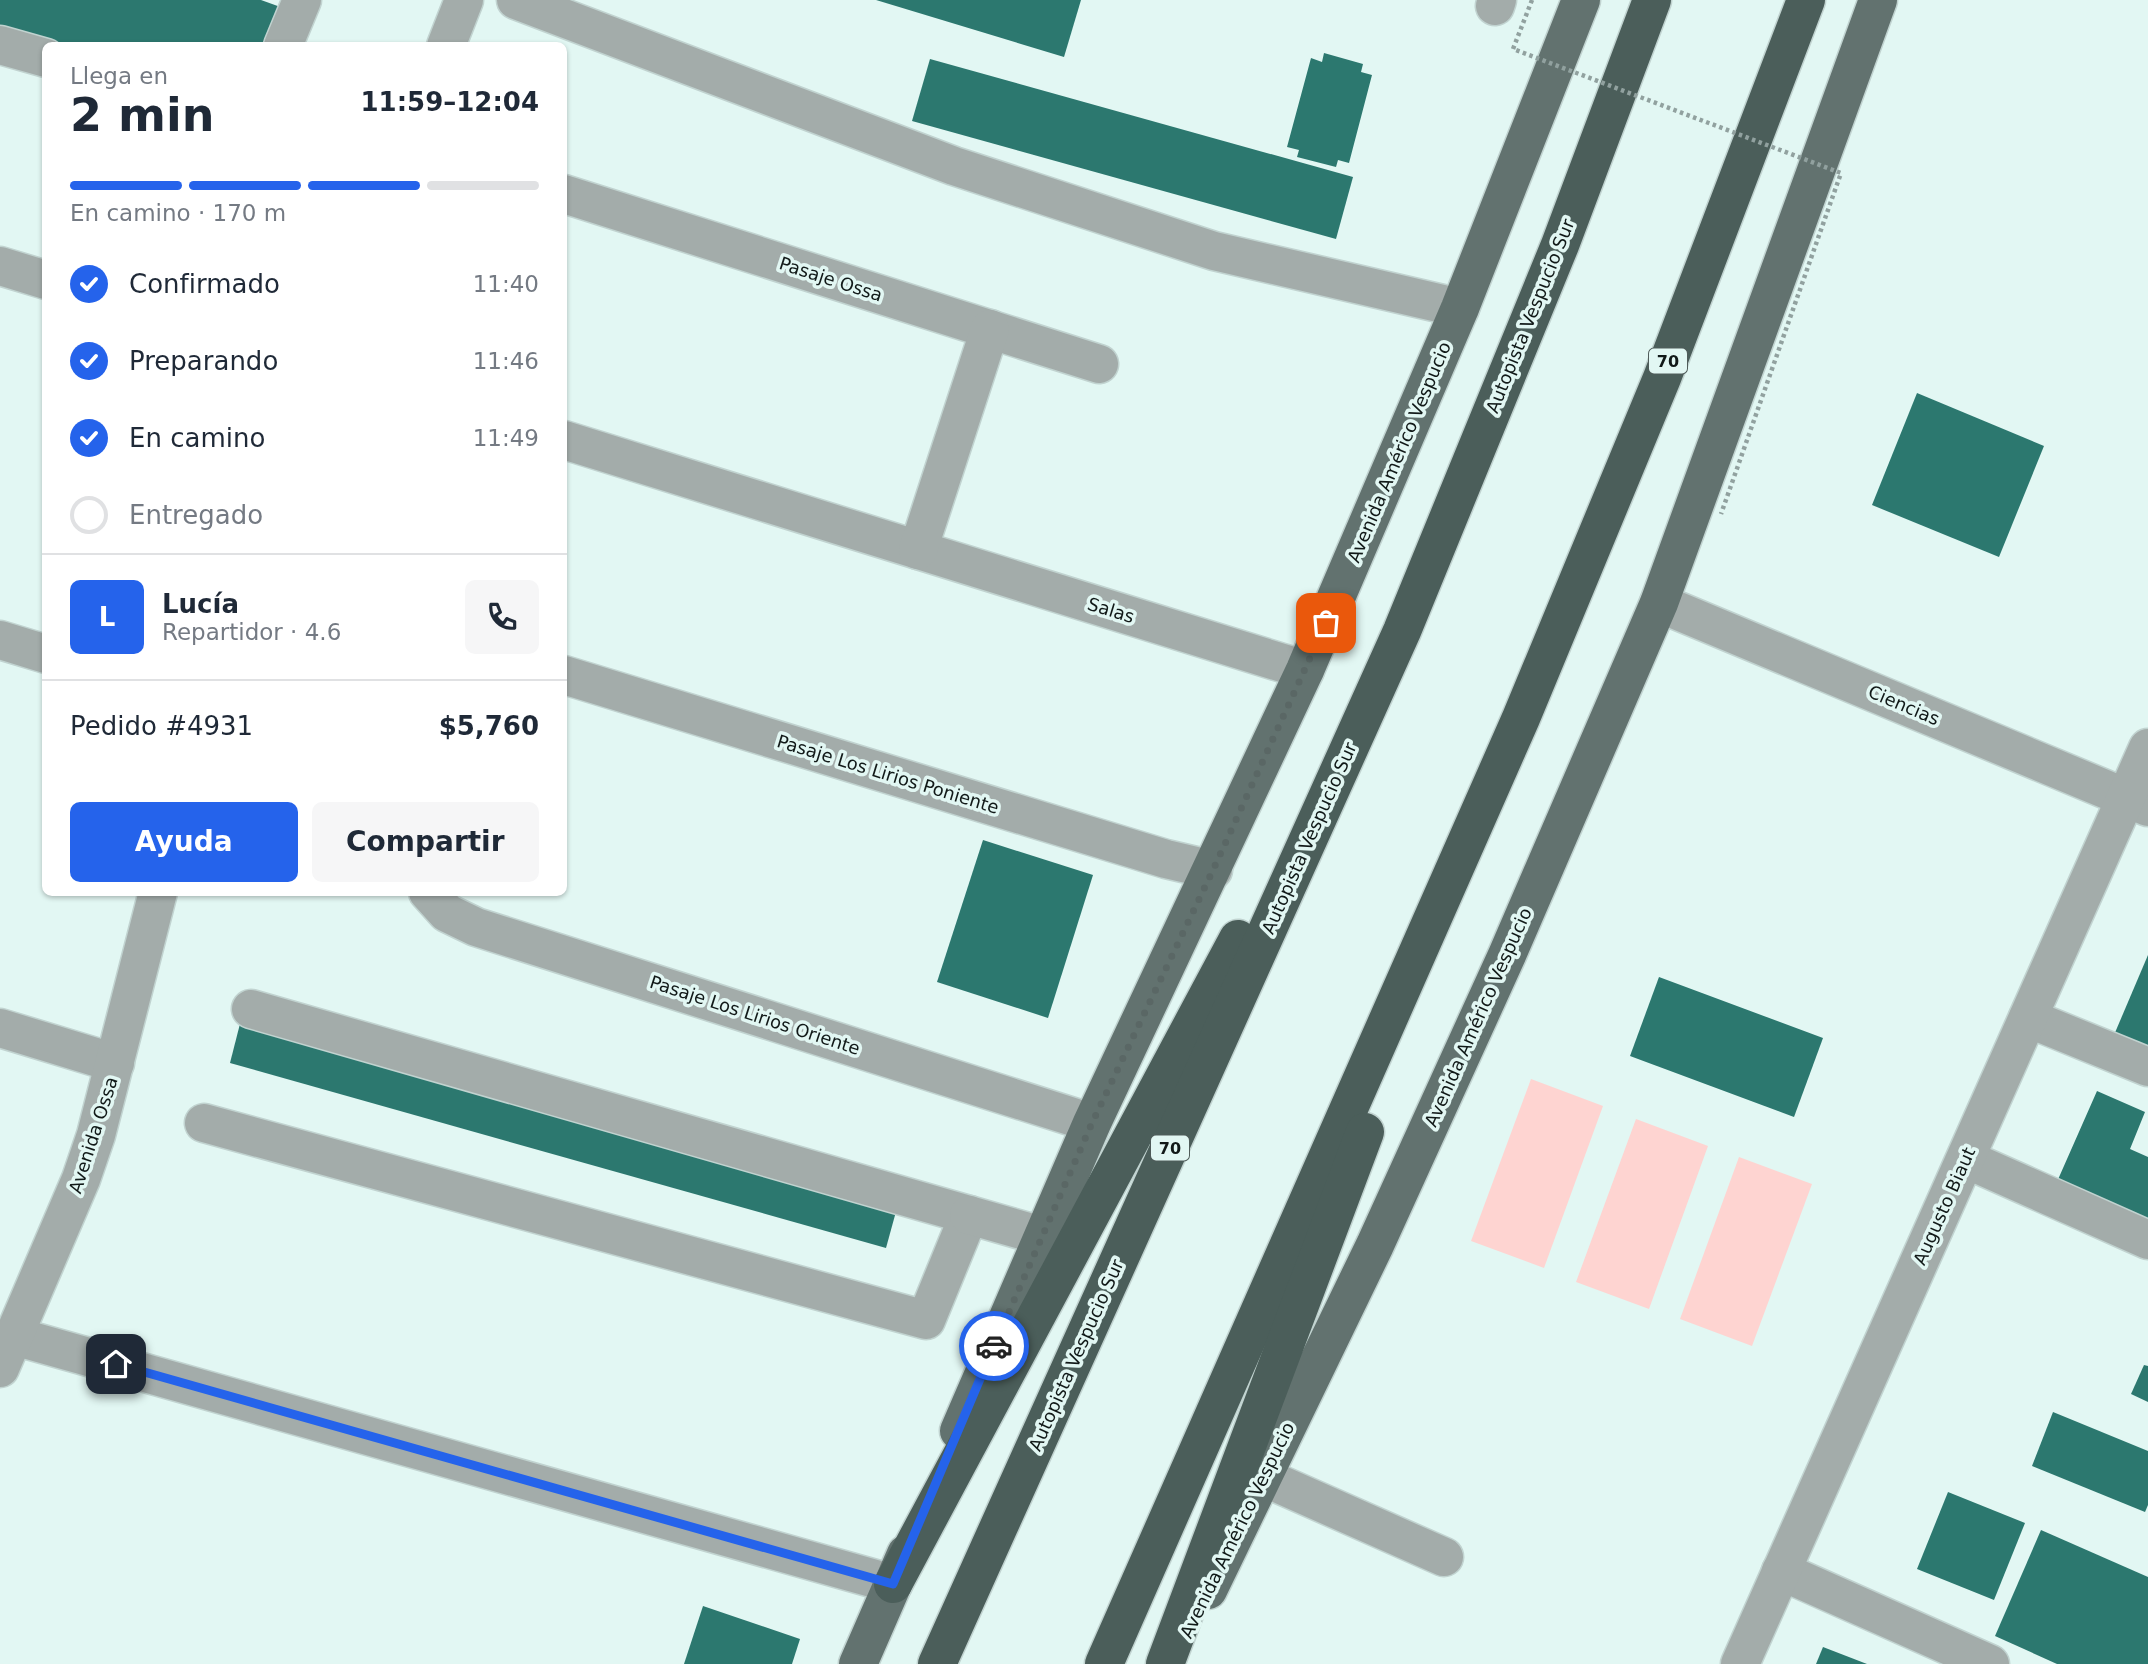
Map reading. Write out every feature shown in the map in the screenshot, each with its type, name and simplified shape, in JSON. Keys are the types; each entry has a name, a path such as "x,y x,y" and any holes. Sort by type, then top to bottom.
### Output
{"highway":[{"name":"Autopista Vespucio Sur","path":"937,1664 1402,631 1560,245 1652,0"},
{"name":"70","path":"1104,1664 1521,718 1662,378 1806,0"},
{"path":"893,1584 1402,631"},
{"path":"1165,1664 1521,718"}],"main road":[{"name":"Avenida Américo Vespucio","path":"858,1664 1092,1123 1305,670 1460,308 1581,0"},
{"name":"Avenida Américo Vespucio","path":"1172,1664 1375,1245 1507,955 1659,603 1878,0"}],"street":[{"path":"285,42 302,0"},
{"path":"448,42 464,0"},
{"path":"516,0 954,166 1214,251 1460,308"},
{"path":"0,45 42,57"},
{"name":"Pasaje Ossa","path":"567,195 1098,364"},
{"path":"0,266 42,279"},
{"path":"918,550 990,329"},
{"name":"Salas","path":"567,441 1305,670"},
{"name":"Ciencias","path":"1659,603 2137,803"},
{"path":"0,640 42,653"},
{"name":"Pasaje Los Lirios Poniente","path":"567,676 1166,859 1213,870"},
{"name":"Augusto Biaut","path":"1740,1664 2028,1017 2137,803 2148,748"},
{"name":"Avenida Ossa","path":"7,1352 82,1179 115,1063 157,896"},
{"name":"Pasaje Los Lirios Oriente","path":"432,896 447,913 476,927 1092,1123"},
{"path":"251,1009 1042,1236"},
{"path":"2028,1017 2148,1067"},
{"path":"0,1028 115,1063"},
{"path":"205,1123 926,1320 969,1214"},
{"path":"1966,1159 2148,1240"},
{"path":"7,1352 893,1584"},
{"path":"1263,1477 1444,1557"},
{"path":"1781,1572 1990,1664"}],"path":[{"path":"1532,0 1513,49 1841,173 1721,514"}],"shaded area":[{"path":"1531,1079 1603,1106 1544,1268 1471,1241"},
{"path":"1636,1119 1708,1146 1649,1309 1576,1282"},
{"path":"1739,1157 1812,1184 1752,1346 1680,1319"}],"building":[{"path":"0,0 261,0 286,9 273,42 45,42 0,28"},
{"path":"876,0 1081,0 1064,57"},
{"path":"1324,53 1363,64 1361,72 1372,75 1349,163 1338,160 1336,167 1297,157 1299,150 1287,147 1311,58 1322,62"},
{"path":"930,59 1353,177 1336,239 912,121"},
{"path":"1917,393 2044,446 1999,557 1872,505"},
{"path":"983,840 1093,875 1048,1018 937,982"},
{"path":"2148,955 2148,1049 2114,1035"},
{"path":"1659,977 1823,1038 1794,1117 1630,1056"},
{"path":"243,1012 900,1197 886,1248 230,1063"},
{"path":"2097,1091 2145,1112 2130,1149 2148,1157 2148,1225 2056,1184"},
{"path":"2144,1365 2148,1366 2148,1402 2131,1394"},
{"path":"2053,1412 2148,1451 2148,1505 2145,1512 2032,1466"},
{"path":"1948,1492 2025,1523 1994,1600 1917,1569"},
{"path":"2041,1530 2148,1577 2148,1664 2057,1664 1995,1636"},
{"path":"703,1606 800,1639 792,1664 684,1664"},
{"path":"1823,1647 1867,1664 1816,1664"}],"way so far":[{"path":"994,1346 1092,1123 1213,870 1326,623"}],"route":[{"path":"116,1364 893,1584 994,1346"}]}
